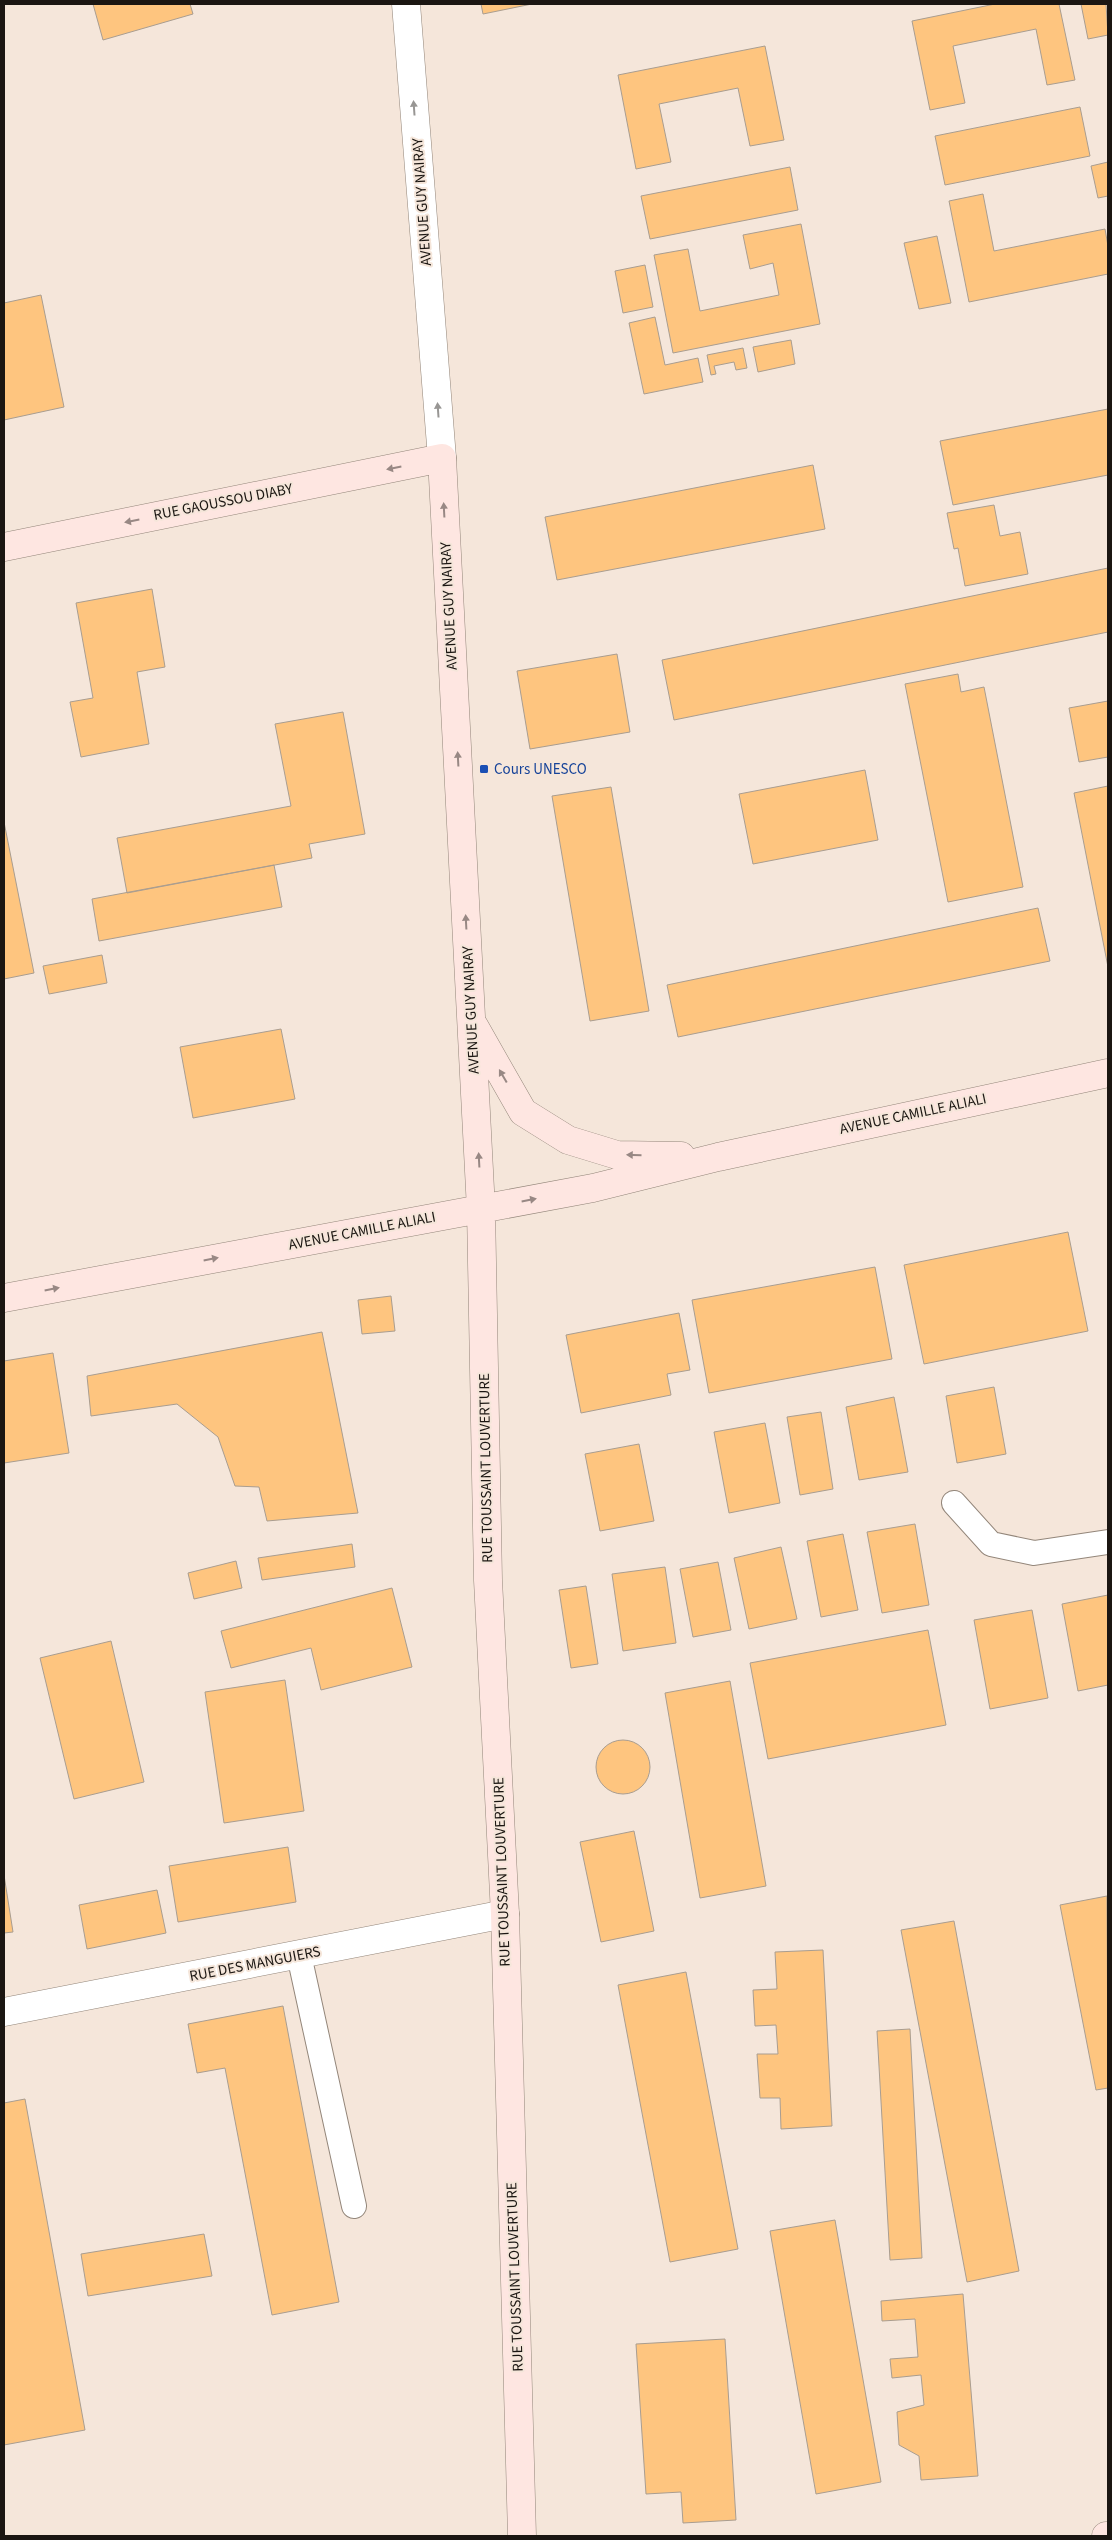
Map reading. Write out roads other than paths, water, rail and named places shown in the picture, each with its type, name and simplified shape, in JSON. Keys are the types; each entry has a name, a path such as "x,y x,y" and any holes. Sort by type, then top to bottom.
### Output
{"main road":[{"name":"RUE GAOUSSOU DIABY","path":"4,547 442,458"},
{"name":"AVENUE GUY NAIRAY","path":"442,458 481,1209"},
{"name":"AVENUE CAMILLE ALIALI","path":"472,1023 524,1112 568,1140 617,1155 718,1157"},
{"name":"AVENUE CAMILLE ALIALI","path":"4,1298 593,1188 718,1157 1108,1073"},
{"name":"RUE TOUSSAINT LOUVERTURE","path":"481,1209 488,1580 505,1914 522,2536"}],"street":[{"name":"AVENUE GUY NAIRAY","path":"406,4 442,458"},
{"name":"RUE DES MANGUIERS","path":"4,2012 505,1914"}],"lane":[{"path":"954,1503 991,1544 1034,1553 1108,1542"},
{"path":"298,1955 354,2206"}],"place":[{"name":"Cours UNESCO","path":"484,769"}]}
